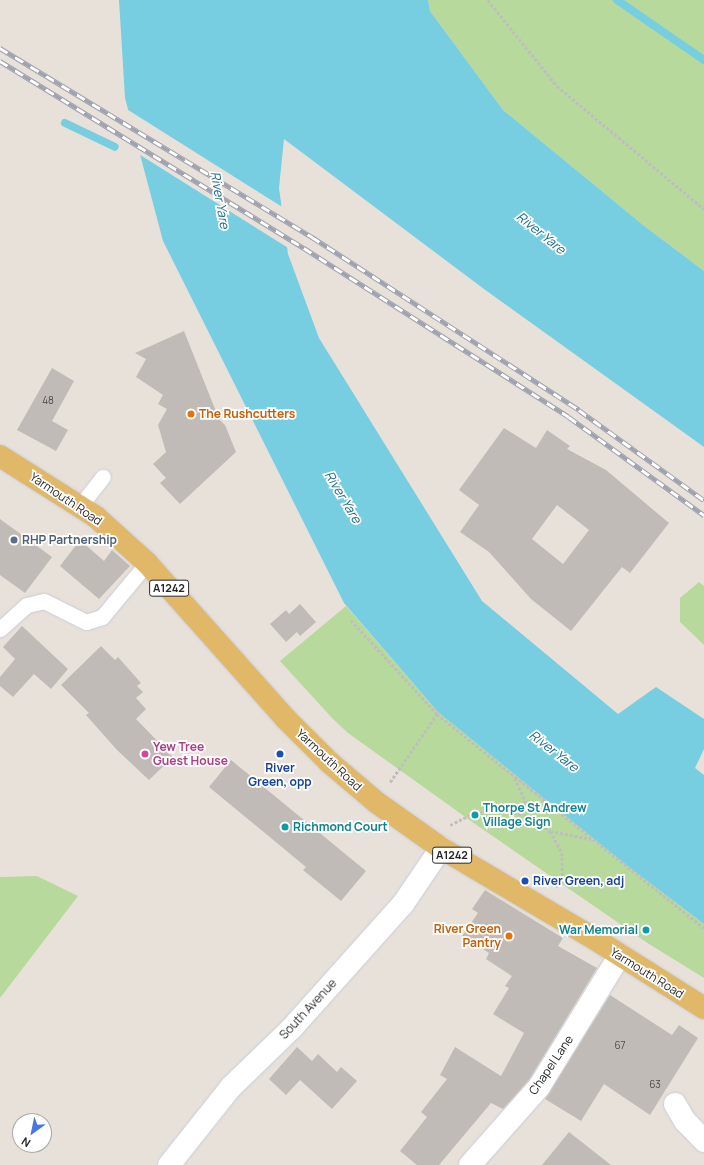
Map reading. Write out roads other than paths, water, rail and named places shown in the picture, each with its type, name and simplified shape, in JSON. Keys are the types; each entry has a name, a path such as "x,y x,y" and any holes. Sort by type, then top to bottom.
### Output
{"main road":[{"name":"Yarmouth Road","path":"0,456 96,517 147,563 285,718 329,762 376,802 434,843 620,955 704,1008"}],"street":[{"name":"South Avenue","path":"169,1165 231,1087 292,1028 403,904 434,843"},
{"name":"Chapel Lane","path":"470,1165 539,1087 620,955"},
{"path":"675,1104 685,1121 704,1141"}],"lane":[{"path":"80,506 103,477"},
{"path":"0,629 27,605 44,601 86,622 102,617 147,563"}],"water":[{"name":"River Yare","path":"119,0 428,0 430,11 503,110 643,225 704,271 704,447 484,289 284,139 279,188 288,254 319,338 482,601 618,714 656,687 704,719 704,749 695,768 704,775 704,924 625,864 438,712 344,603 163,241 125,98"}],"waterway":[{"path":"617,0 704,60"},
{"path":"65,123 115,147"}],"railway":[{"path":"0,48 312,237 579,410 704,500"},
{"path":"0,61 304,248 569,417 704,515"}],"place":[{"name":"The Rushcutters","path":"191,414"},
{"name":"RHP Partnership","path":"14,540"},
{"name":"Yew Tree Guest House","path":"145,754"},
{"name":"River Green, opp","path":"280,754"},
{"name":"Thorpe St Andrew Village Sign","path":"475,815"},
{"name":"Richmond Court","path":"285,827"},
{"name":"River Green, adj","path":"525,881"},
{"name":"War Memorial","path":"646,930"},
{"name":"River Green Pantry","path":"509,936"}]}
